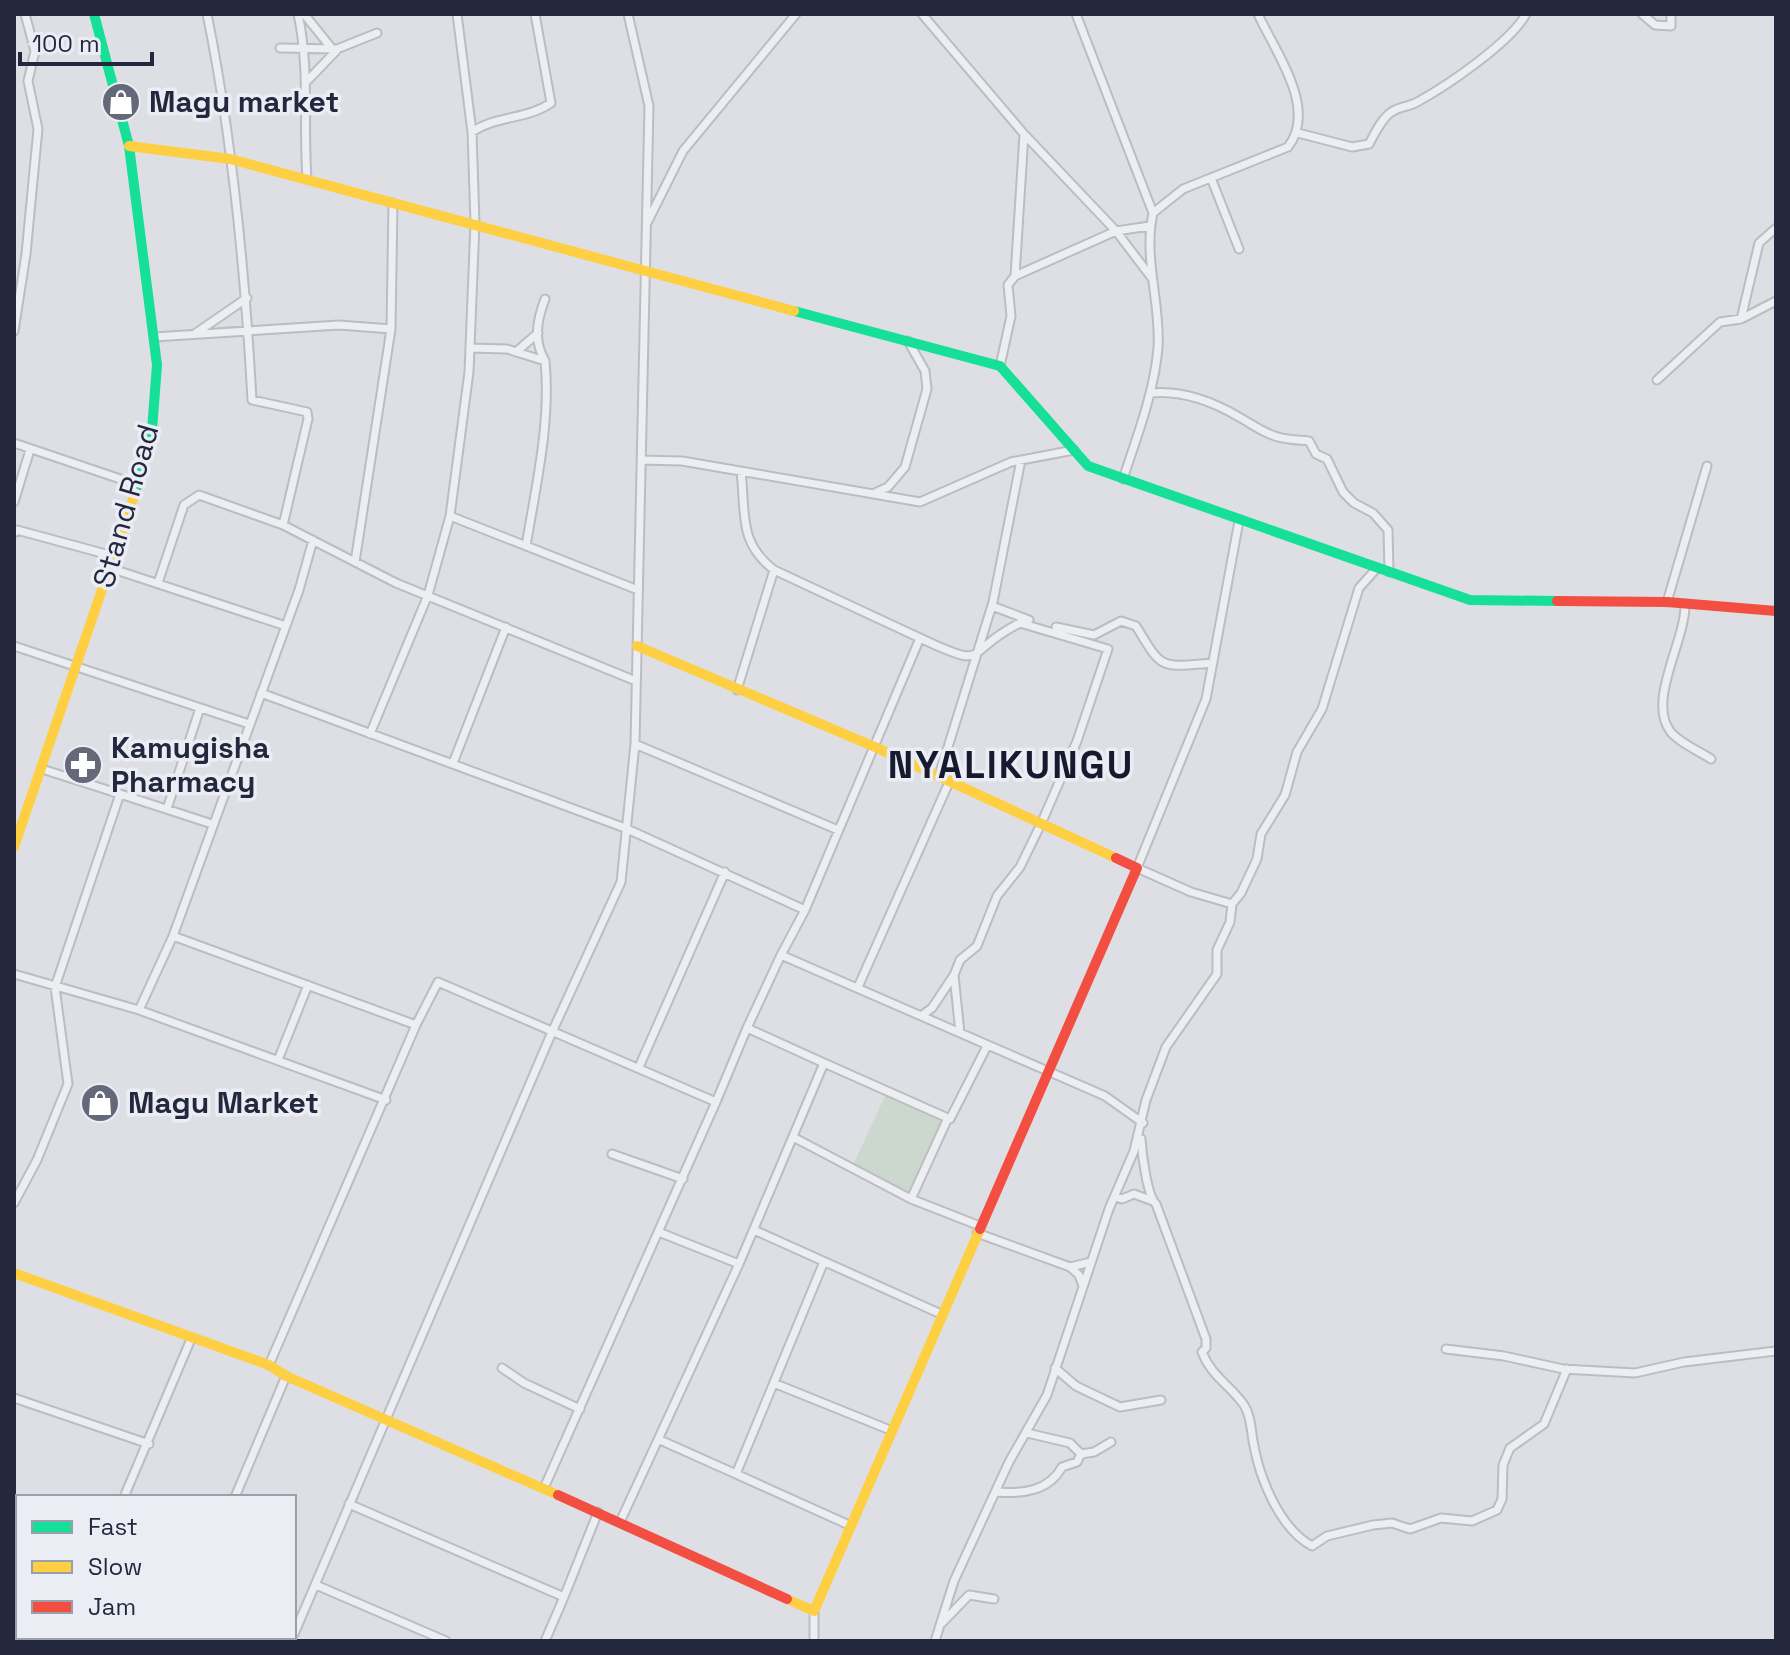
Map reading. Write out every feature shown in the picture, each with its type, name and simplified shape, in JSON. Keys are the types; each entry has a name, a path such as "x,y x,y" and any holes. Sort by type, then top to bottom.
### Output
{"street":[{"path":"14,331 26,254 38,129 28,81 35,51 25,14"},
{"name":"Stand Road","path":"14,847 138,485 152,430 157,365 129,146 94,14"},
{"path":"207,14 230,159 247,298 252,400 307,412 308,419 283,525"},
{"path":"298,14 308,80 304,137 307,179"},
{"path":"304,14 335,49"},
{"path":"370,734 428,595 450,516 470,348 475,223 472,132 457,14"},
{"path":"472,132 487,121 535,114 551,103 535,14"},
{"path":"296,1628 552,1032 621,882 635,744 649,106 628,14"},
{"path":"646,225 683,151 796,14"},
{"path":"922,14 1024,134 1116,231 1152,279"},
{"path":"1076,14 1153,213 1150,226 1158,346 1150,393 1123,479"},
{"path":"1153,213 1183,189 1288,147 1298,133 1300,115 1296,97 1258,14"},
{"path":"1298,133 1352,147 1369,144 1386,116 1395,109 1417,103 1462,71 1510,34 1526,14"},
{"path":"1642,14 1655,25 1671,26 1671,14"},
{"path":"280,48 335,49 377,33"},
{"path":"308,80 335,49"},
{"path":"1015,276 1024,134"},
{"path":"129,146 230,159 1000,366 1088,466 1470,600 1667,602 1776,611"},
{"path":"1211,178 1239,249"},
{"path":"355,562 391,329 393,203"},
{"path":"1000,366 1011,316 1008,285 1015,276 1116,231 1150,226"},
{"path":"1741,319 1759,243 1776,228"},
{"path":"195,334 247,298"},
{"path":"526,546 538,476 547,381 545,361 538,349 538,318 545,299"},
{"path":"1657,380 1720,322 1741,319 1776,301"},
{"path":"154,337 339,325 391,329"},
{"path":"516,352 538,333"},
{"path":"872,494 888,487 905,467 927,389 925,371 908,341"},
{"path":"470,348 516,352 545,361"},
{"path":"1150,393 1173,391 1191,399 1209,401 1260,430 1278,437 1309,441 1316,454 1327,459 1343,492 1354,503 1373,513 1388,530 1389,572"},
{"path":"14,443 138,485"},
{"path":"14,502 30,450"},
{"path":"641,460 682,461 920,502 1021,460 1074,450"},
{"path":"858,987 944,778 992,606 1021,460"},
{"path":"1667,602 1707,466"},
{"path":"741,472 749,544 757,557 774,570 963,659 976,657 1000,633 1020,623 1108,649 1072,755 1020,867 997,896 977,946 960,960 937,1001 921,1016"},
{"path":"158,583 184,505 199,495 283,525 428,595 636,681"},
{"path":"450,516 638,590"},
{"path":"814,1641 814,1611 849,1525 1049,1072 1206,699 1239,521"},
{"path":"15,529 113,556"},
{"path":"139,1010 173,936 286,626 313,540"},
{"path":"110,568 286,626"},
{"path":"935,1641 954,1581 1009,1462 1047,1395 1091,1262 1140,1133 1146,1100 1166,1047 1217,974 1217,950 1230,922 1232,904 1241,893 1257,859 1261,834 1285,795 1297,752 1322,709 1359,588 1377,568"},
{"path":"737,690 774,570"},
{"path":"1685,604 1685,623 1663,691 1662,712 1670,731 1711,759"},
{"path":"992,606 1027,620 1094,635 1121,621 1136,626 1153,657 1164,664 1213,663"},
{"path":"453,763 506,627"},
{"path":"544,1488 661,1233 747,1028 805,910 920,638"},
{"path":"14,646 249,724"},
{"path":"637,646 875,747 1191,892 1232,904"},
{"path":"261,693 625,828 805,910"},
{"path":"167,809 200,708"},
{"path":"635,744 838,830"},
{"path":"42,769 212,824"},
{"path":"14,1203 37,1160 68,1084 55,987 120,794"},
{"path":"639,1067 725,872"},
{"path":"173,936 416,1025"},
{"path":"781,955 1105,1096 1143,1123"},
{"path":"14,974 139,1010 386,1100"},
{"path":"954,975 960,1033"},
{"path":"269,1365 416,1025 438,982 716,1102"},
{"path":"278,1060 308,985"},
{"path":"747,1028 948,1118"},
{"path":"911,1199 948,1118 987,1046"},
{"path":"620,1522 739,1264 824,1063"},
{"path":"1140,1133 1142,1157 1148,1170 1147,1190 1206,1339 1202,1352 1205,1361 1217,1379 1247,1408 1261,1475 1276,1510 1303,1541 1312,1546 1327,1536 1373,1525 1392,1523 1410,1529 1441,1518 1472,1521 1497,1510 1506,1456 1510,1448 1544,1424 1567,1369"},
{"path":"793,1137 911,1199 1070,1267 1079,1275 1083,1286"},
{"path":"612,1154 683,1179"},
{"path":"1115,1197 1122,1199 1134,1194 1153,1201"},
{"path":"754,1230 823,1264 941,1314"},
{"path":"661,1233 739,1264"},
{"path":"1070,1267 1091,1262"},
{"path":"736,1474 776,1384 823,1264"},
{"path":"14,1273 269,1365 286,1376 598,1512 814,1611"},
{"path":"125,1495 191,1339"},
{"path":"1446,1349 1567,1369 1635,1373 1684,1362 1776,1351"},
{"path":"502,1368 524,1383 580,1409"},
{"path":"1055,1368 1076,1386 1120,1407 1161,1400"},
{"path":"236,1495 286,1376"},
{"path":"776,1384 890,1430"},
{"path":"14,1398 149,1444"},
{"path":"1027,1433 1070,1443 1081,1454"},
{"path":"660,1440 849,1525"},
{"path":"1081,1454 1094,1452 1111,1442"},
{"path":"997,1492 1020,1494 1044,1487 1056,1479 1062,1467 1077,1462 1081,1454"},
{"path":"349,1504 564,1597"},
{"path":"545,1641 598,1512"},
{"path":"316,1585 446,1641"},
{"path":"940,1625 969,1595 994,1599"}],"shaded area":[{"path":"886,1094 948,1118 911,1194 853,1165"}],"traffic: fast":[{"path":"94,14 129,146 157,365 152,430 135,493"},
{"path":"794,311 1000,366 1088,466 1470,600 1557,601"}],"traffic: slow":[{"path":"129,146 230,159 794,311"},
{"path":"14,847 135,493"},
{"path":"637,646 875,747 1116,858"},
{"path":"787,1599 814,1611 980,1229"},
{"path":"14,1273 269,1365 286,1376 558,1495"}],"traffic: jam":[{"path":"1557,601 1667,602 1776,611"},
{"path":"980,1229 1137,868 1116,858"},
{"path":"558,1495 787,1599"}],"place":[{"name":"Magu market","path":"121,102"},
{"name":"Kamugisha Pharmacy","path":"83,765"},
{"name":"Magu Market","path":"100,1103"}],"district":[{"name":"NYALIKUNGU","path":"1011,765"}]}
